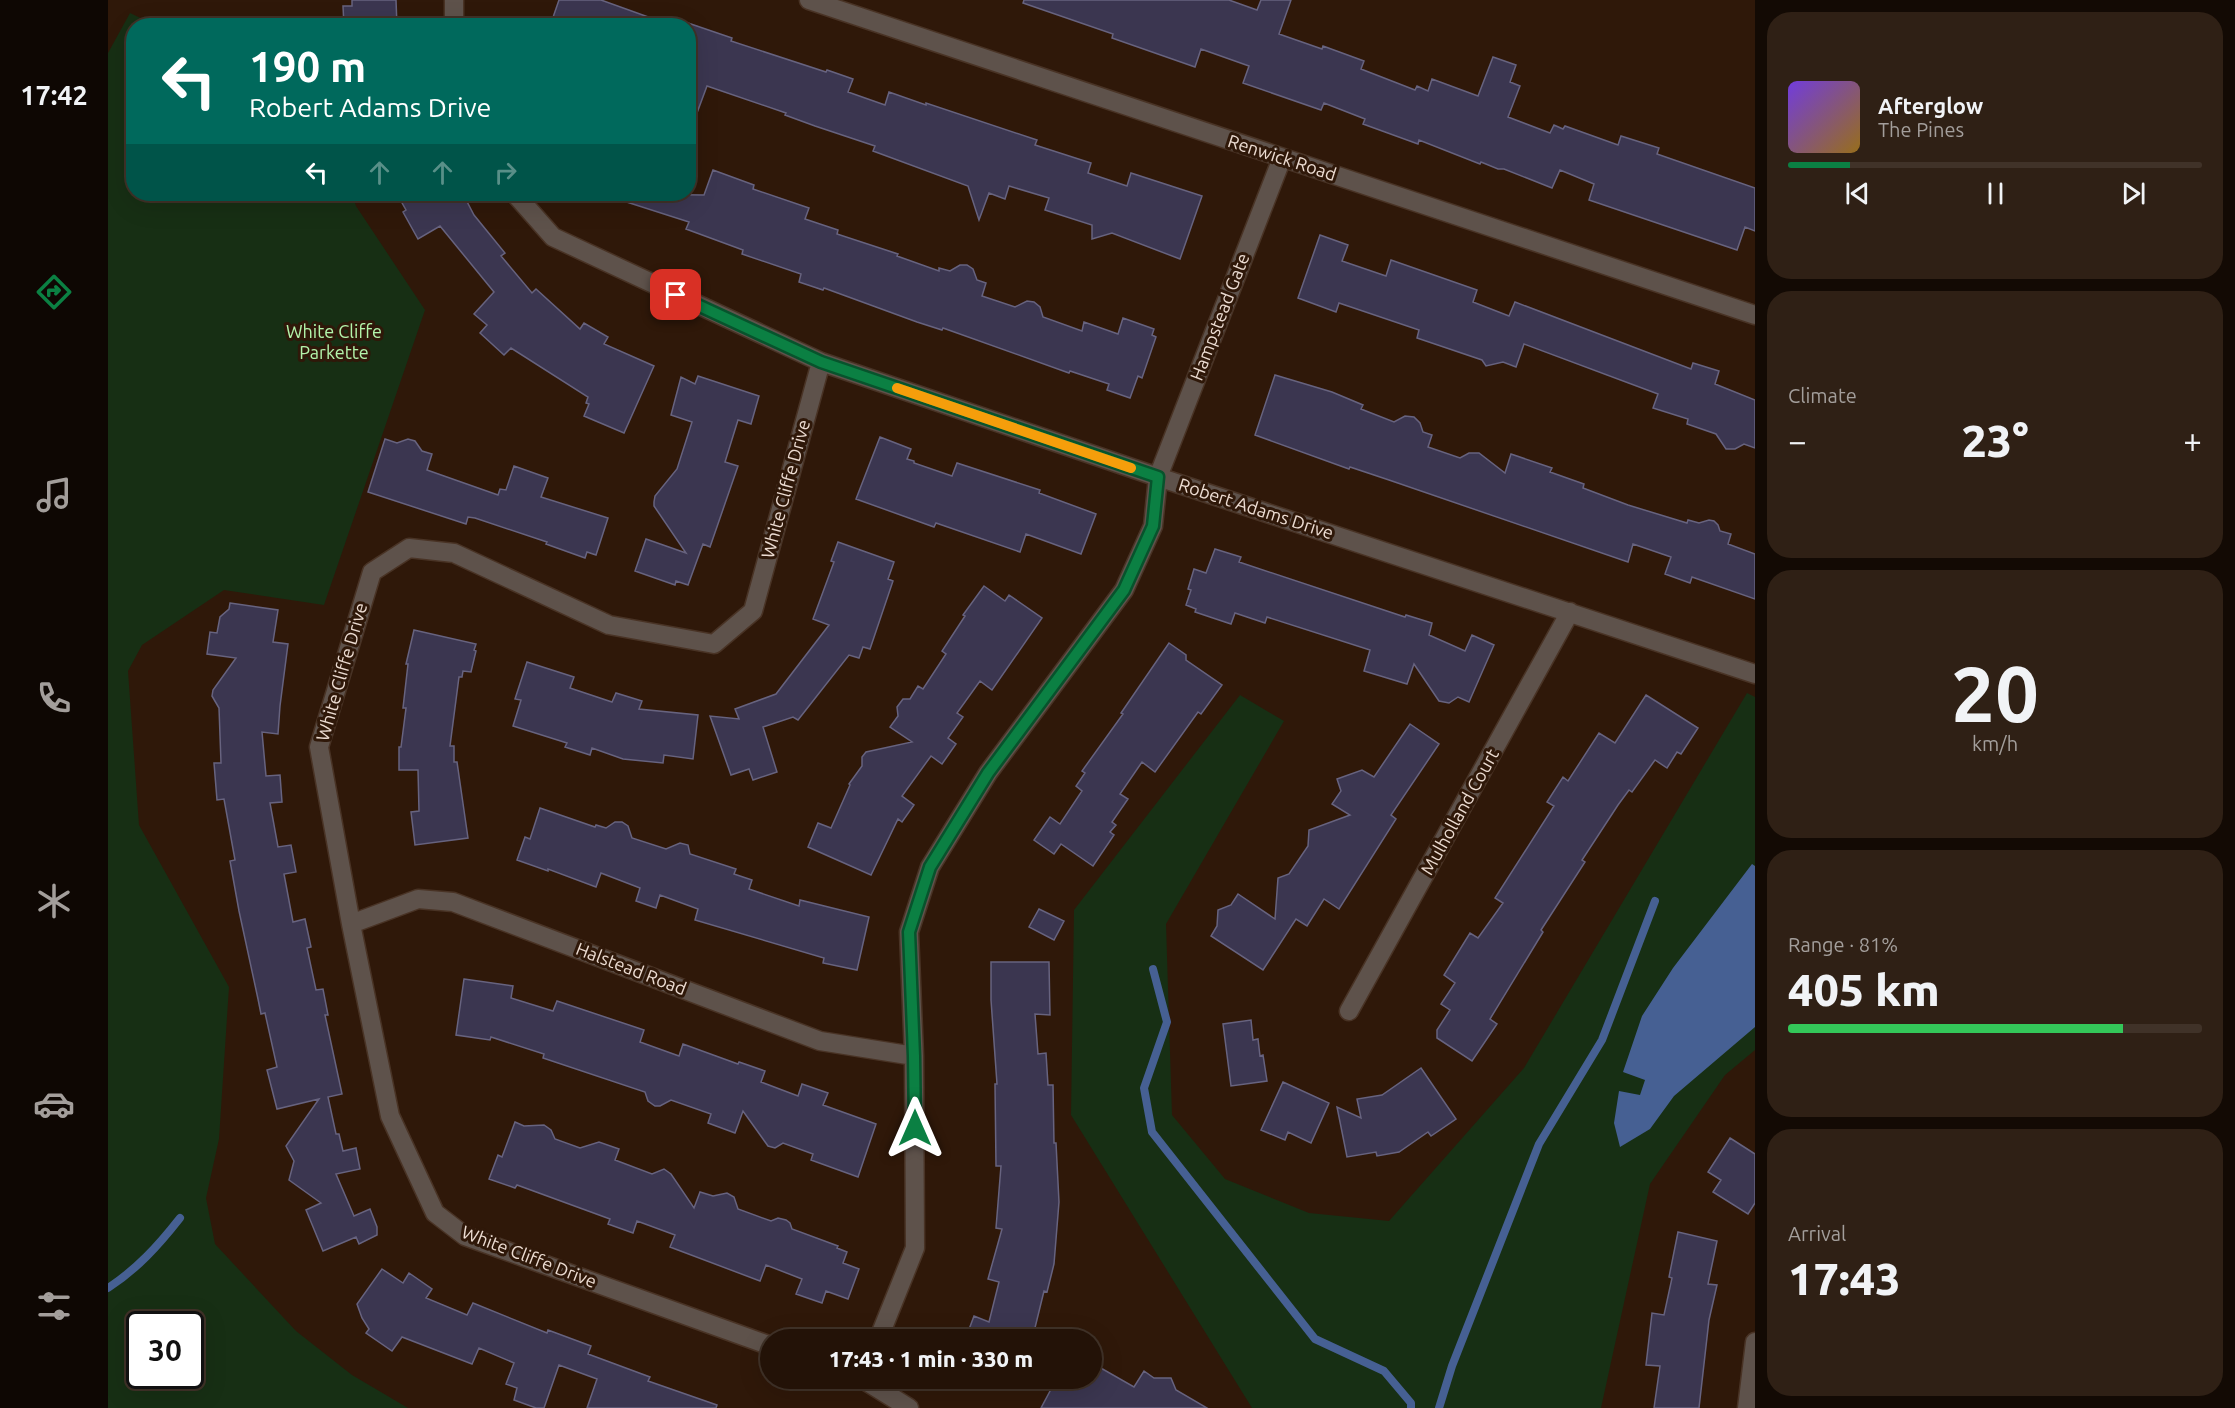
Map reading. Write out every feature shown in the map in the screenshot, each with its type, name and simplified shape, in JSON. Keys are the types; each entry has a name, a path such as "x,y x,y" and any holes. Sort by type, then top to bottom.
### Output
{"street":[{"path":"453,0 454,18"},
{"name":"Renwick Road","path":"808,0 1755,315"},
{"name":"Hampstead Gate","path":"882,1329 915,1248 914,1056 909,932 930,867 988,773 1124,590 1153,526 1158,477 1282,158"},
{"name":"Robert Adams Drive","path":"521,201 553,237 821,362 1158,477 1755,674"},
{"name":"White Cliffe Drive","path":"760,1342 465,1236 435,1213 390,1116 351,924 319,747 372,572 409,548 454,553 609,625 714,644 753,611 821,362"},
{"name":"Mulholland Court","path":"1349,1011 1570,612"},
{"name":"Halstead Road","path":"351,924 418,899 453,902 820,1041 914,1056"},
{"path":"1747,1408 1755,1342"},
{"path":"878,1389 909,1408"}],"green space":[{"path":"130,13 140,18 127,18"},
{"name":"White Cliffe Parkette","path":"126,20 126,201 354,201 425,310 324,605 224,590 142,645 128,671 139,825 229,987 219,1139 206,1198 215,1244 296,1331 352,1375 408,1408 108,1408 108,53"},
{"path":"1747,693 1755,697 1755,1050 1725,1075 1650,1184 1601,1408 1252,1408 1071,1115 1074,910 1240,695 1284,721 1166,924 1172,1115 1225,1179 1309,1213 1389,1221 1524,1068"}],"water":[{"path":"1752,864 1755,866 1755,1027 1674,1096 1650,1129 1620,1147 1614,1123 1619,1091 1640,1095 1645,1080 1623,1072 1642,1016 1673,968"}],"building":[{"path":"352,0 396,0 397,18 344,18 343,6 352,6"},
{"path":"559,0 601,0 651,18 553,18"},
{"path":"1024,0 1229,0 1257,10 1261,0 1291,0 1279,34 1322,49 1323,46 1364,61 1361,69 1415,90 1417,86 1428,91 1432,79 1478,96 1493,57 1516,65 1510,82 1520,86 1508,117 1550,133 1554,125 1563,129 1565,126 1618,145 1621,136 1659,148 1657,154 1755,188 1755,231 1745,227 1737,250 1589,200 1594,184 1560,170 1552,188 1504,169 1481,162 1480,164 1419,140 1418,144 1363,124 1365,119 1324,103 1321,110 1243,83 1249,66 1201,49 1195,67 1112,38 1113,34 1023,3"},
{"path":"696,26 732,38 731,41 853,79 848,92 885,105 889,92 1037,140 1035,145 1091,163 1088,173 1127,186 1131,173 1202,196 1180,259 1112,233 1092,239 1092,225 1045,210 1049,198 1009,186 1005,199 989,193 979,220 968,186 873,151 875,146 707,86 696,116"},
{"path":"713,170 754,185 753,189 809,208 805,219 838,230 837,234 898,254 897,256 939,271 939,268 950,271 960,265 967,265 973,269 977,280 986,283 982,296 1015,307 1027,301 1034,302 1040,307 1043,317 1082,331 1084,322 1118,334 1123,318 1154,329 1152,335 1156,337 1142,378 1138,376 1130,398 1107,390 1109,384 1070,371 1069,373 943,328 942,330 917,322 824,288 823,290 799,282 801,274 742,254 743,250 686,229 689,222 623,201 696,201 696,195 704,195"},
{"path":"401,201 467,201 474,215 505,253 501,256 532,293 536,289 580,329 584,323 608,337 604,344 654,366 624,433 584,416 589,404 586,403 588,397 511,348 504,355 480,333 487,325 474,314 494,292 440,226 418,239 403,212 406,210"},
{"path":"1320,235 1348,245 1342,261 1386,276 1391,260 1477,290 1473,302 1509,316 1515,302 1691,369 1693,363 1719,371 1715,384 1755,400 1755,448 1744,444 1735,449 1726,449 1716,434 1687,424 1688,419 1653,408 1658,394 1524,344 1516,367 1503,362 1486,366 1482,360 1417,338 1419,330 1339,303 1336,312 1298,298"},
{"path":"1275,375 1332,392 1363,405 1361,409 1394,422 1405,416 1414,417 1420,423 1423,432 1432,435 1428,447 1460,458 1469,453 1479,453 1505,473 1511,454 1552,468 1550,472 1584,484 1583,488 1628,505 1687,523 1688,520 1699,523 1714,521 1720,531 1731,534 1728,544 1755,554 1755,599 1692,577 1690,583 1665,574 1671,557 1633,544 1628,562 1350,467 1349,469 1255,435"},
{"path":"698,376 759,396 751,424 738,420 725,462 738,466 710,547 703,544 688,585 676,581 675,585 635,571 646,539 686,553 654,506 654,502 655,496 677,469 692,422 671,415 681,377 695,384"},
{"path":"880,437 911,449 907,459 914,463 952,476 957,463 1040,490 1039,493 1096,514 1081,554 1026,534 1020,552 936,523 934,527 856,499"},
{"path":"385,439 397,443 408,439 415,441 422,451 432,454 427,470 498,495 500,489 506,490 514,466 548,478 541,497 608,518 596,555 587,552 585,558 546,544 547,542 475,518 468,517 466,524 368,492"},
{"path":"838,542 894,562 888,579 893,581 870,649 863,647 859,658 849,655 798,720 793,717 763,727 777,772 753,780 749,769 731,775 710,716 739,719 735,709 776,694 829,625 813,619 834,562 831,561"},
{"path":"1215,549 1241,557 1239,562 1405,617 1406,615 1432,623 1429,635 1465,651 1472,635 1494,645 1469,702 1458,697 1449,703 1439,701 1414,664 1407,684 1364,671 1370,650 1267,617 1265,623 1235,613 1231,624 1195,612 1196,609 1186,605 1194,569 1206,573"},
{"path":"984,586 1005,601 1009,595 1042,618 992,690 980,681 957,713 963,717 948,738 956,744 942,764 931,756 902,796 914,805 902,822 898,819 871,875 808,847 818,823 831,828 849,784 862,766 862,757 866,752 912,742 890,727 898,716 897,707 903,699 910,699 918,686 923,689 946,654 942,651 965,616 963,615"},
{"path":"230,603 278,610 273,642 288,644 278,734 262,732 266,776 280,775 282,802 270,803 278,847 291,845 296,872 284,874 293,922 305,919 311,947 307,948 316,990 323,989 328,1015 325,1015 342,1094 328,1097 336,1134 339,1134 343,1151 356,1148 360,1169 336,1174 354,1216 370,1209 377,1227 377,1235 359,1244 356,1237 323,1251 306,1210 321,1203 289,1180 294,1161 286,1146 319,1099 277,1109 267,1070 277,1067 265,1013 261,1014 239,911 230,861 235,860 224,799 217,800 214,763 221,763 219,708 212,696 213,690 236,658 207,654 210,632 217,633 220,617 229,609"},
{"path":"414,630 476,644 471,672 463,671 462,677 459,677 450,746 454,746 454,762 457,762 468,838 415,845 411,812 419,811 418,770 399,770 399,747 401,747 406,708 403,708 408,664 406,664"},
{"path":"1169,643 1186,655 1186,660 1222,685 1201,714 1198,712 1155,772 1142,762 1120,794 1128,799 1112,822 1116,825 1110,832 1114,835 1093,866 1061,844 1054,854 1034,840 1050,817 1060,824 1082,791 1076,786 1085,773 1082,771 1123,714 1121,713"},
{"path":"527,662 574,677 570,688 612,702 616,693 642,701 639,709 698,715 693,759 664,755 663,763 623,759 592,748 590,755 565,747 567,743 513,726 521,700 515,699"},
{"path":"1646,695 1698,728 1681,754 1677,752 1667,768 1655,760 1632,792 1629,790 1618,805 1582,860 1585,862 1541,930 1543,932 1490,1019 1497,1024 1472,1061 1437,1038 1437,1030 1450,1010 1441,1004 1455,983 1444,975 1470,933 1478,938 1503,903 1495,898 1554,806 1547,802 1563,777 1568,781 1599,733 1615,743"},
{"path":"1410,724 1439,744 1391,815 1396,819 1339,909 1324,899 1307,926 1296,919 1263,970 1211,936 1217,926 1218,910 1231,905 1238,894 1275,919 1278,878 1289,874 1308,846 1309,830 1350,815 1332,804 1341,791 1337,779 1362,770 1374,777"},
{"path":"540,808 595,827 596,825 606,828 615,822 622,822 628,826 632,838 666,849 680,843 688,845 690,854 736,869 734,874 752,880 749,889 799,906 800,900 869,917 857,970 823,963 824,958 695,920 698,909 660,895 656,908 636,901 640,888 601,873 596,887 517,860 525,837 530,839"},
{"path":"1039,909 1064,921 1054,940 1029,927"},
{"path":"991,962 1049,962 1050,1015 1035,1014 1038,1054 1046,1053 1048,1085 1053,1085 1054,1143 1056,1143 1059,1202 1054,1264 1047,1292 1044,1291 1035,1329 969,1329 974,1316 989,1322 999,1282 988,1279 1002,1229 996,1228 1001,1166 996,1166 995,1084 997,1084 991,1000"},
{"path":"464,979 513,986 511,998 553,1011 557,1001 644,1030 640,1042 679,1056 683,1044 765,1071 761,1082 798,1096 802,1084 828,1093 823,1105 876,1124 858,1177 811,1160 813,1154 783,1143 775,1148 768,1146 743,1111 735,1133 708,1123 711,1114 671,1100 655,1106 648,1101 645,1092 543,1058 544,1054 491,1037 490,1040 456,1035"},
{"path":"1251,1020 1253,1040 1258,1039 1267,1081 1231,1086 1223,1024"},
{"path":"1421,1068 1456,1119 1431,1136 1428,1132 1399,1152 1377,1156 1376,1152 1347,1157 1337,1107 1361,1118 1357,1099 1382,1095"},
{"path":"1283,1082 1329,1103 1311,1143 1288,1132 1285,1140 1261,1130"},
{"path":"515,1122 524,1126 544,1125 551,1130 555,1139 580,1148 599,1142 619,1149 615,1160 652,1174 664,1169 671,1174 694,1208 700,1192 713,1196 727,1193 734,1197 738,1209 771,1221 778,1218 786,1220 792,1229 838,1246 837,1248 847,1252 843,1263 859,1269 848,1299 826,1291 822,1303 796,1294 802,1279 766,1265 760,1281 670,1247 675,1235 637,1221 633,1233 608,1224 610,1219 517,1185 515,1188 489,1179 498,1155 502,1157"},
{"path":"1730,1138 1755,1154 1755,1203 1748,1214 1713,1192 1721,1180 1708,1172"},
{"path":"1678,1232 1717,1241 1708,1284 1717,1285 1709,1320 1699,1408 1654,1408 1660,1366 1646,1365 1652,1313 1664,1315"},
{"path":"382,1269 403,1283 409,1273 432,1289 426,1298 467,1315 473,1303 547,1333 548,1330 591,1346 588,1354 650,1377 648,1381 717,1405 716,1408 587,1408 597,1379 559,1365 544,1408 536,1408 514,1400 517,1388 506,1384 514,1363 479,1348 472,1364 402,1337 392,1351 366,1333 369,1329 357,1304"},
{"path":"1102,1369 1134,1387 1144,1371 1154,1378 1171,1378 1176,1390 1207,1408 1041,1408 1051,1389 1102,1389"}],"waterway":[{"path":"1439,1408 1452,1366 1539,1144 1602,1040 1655,901"},
{"path":"1153,969 1167,1022 1144,1088 1152,1132 1315,1339 1384,1371 1411,1403 1411,1408"},
{"path":"108,1288 147,1256 180,1218"}],"slow traffic":[{"path":"897,388 1131,468"}],"route":[{"path":"676,295 821,362 1158,477 1153,526 1124,590 988,773 930,867 909,932 915,1128"}]}
